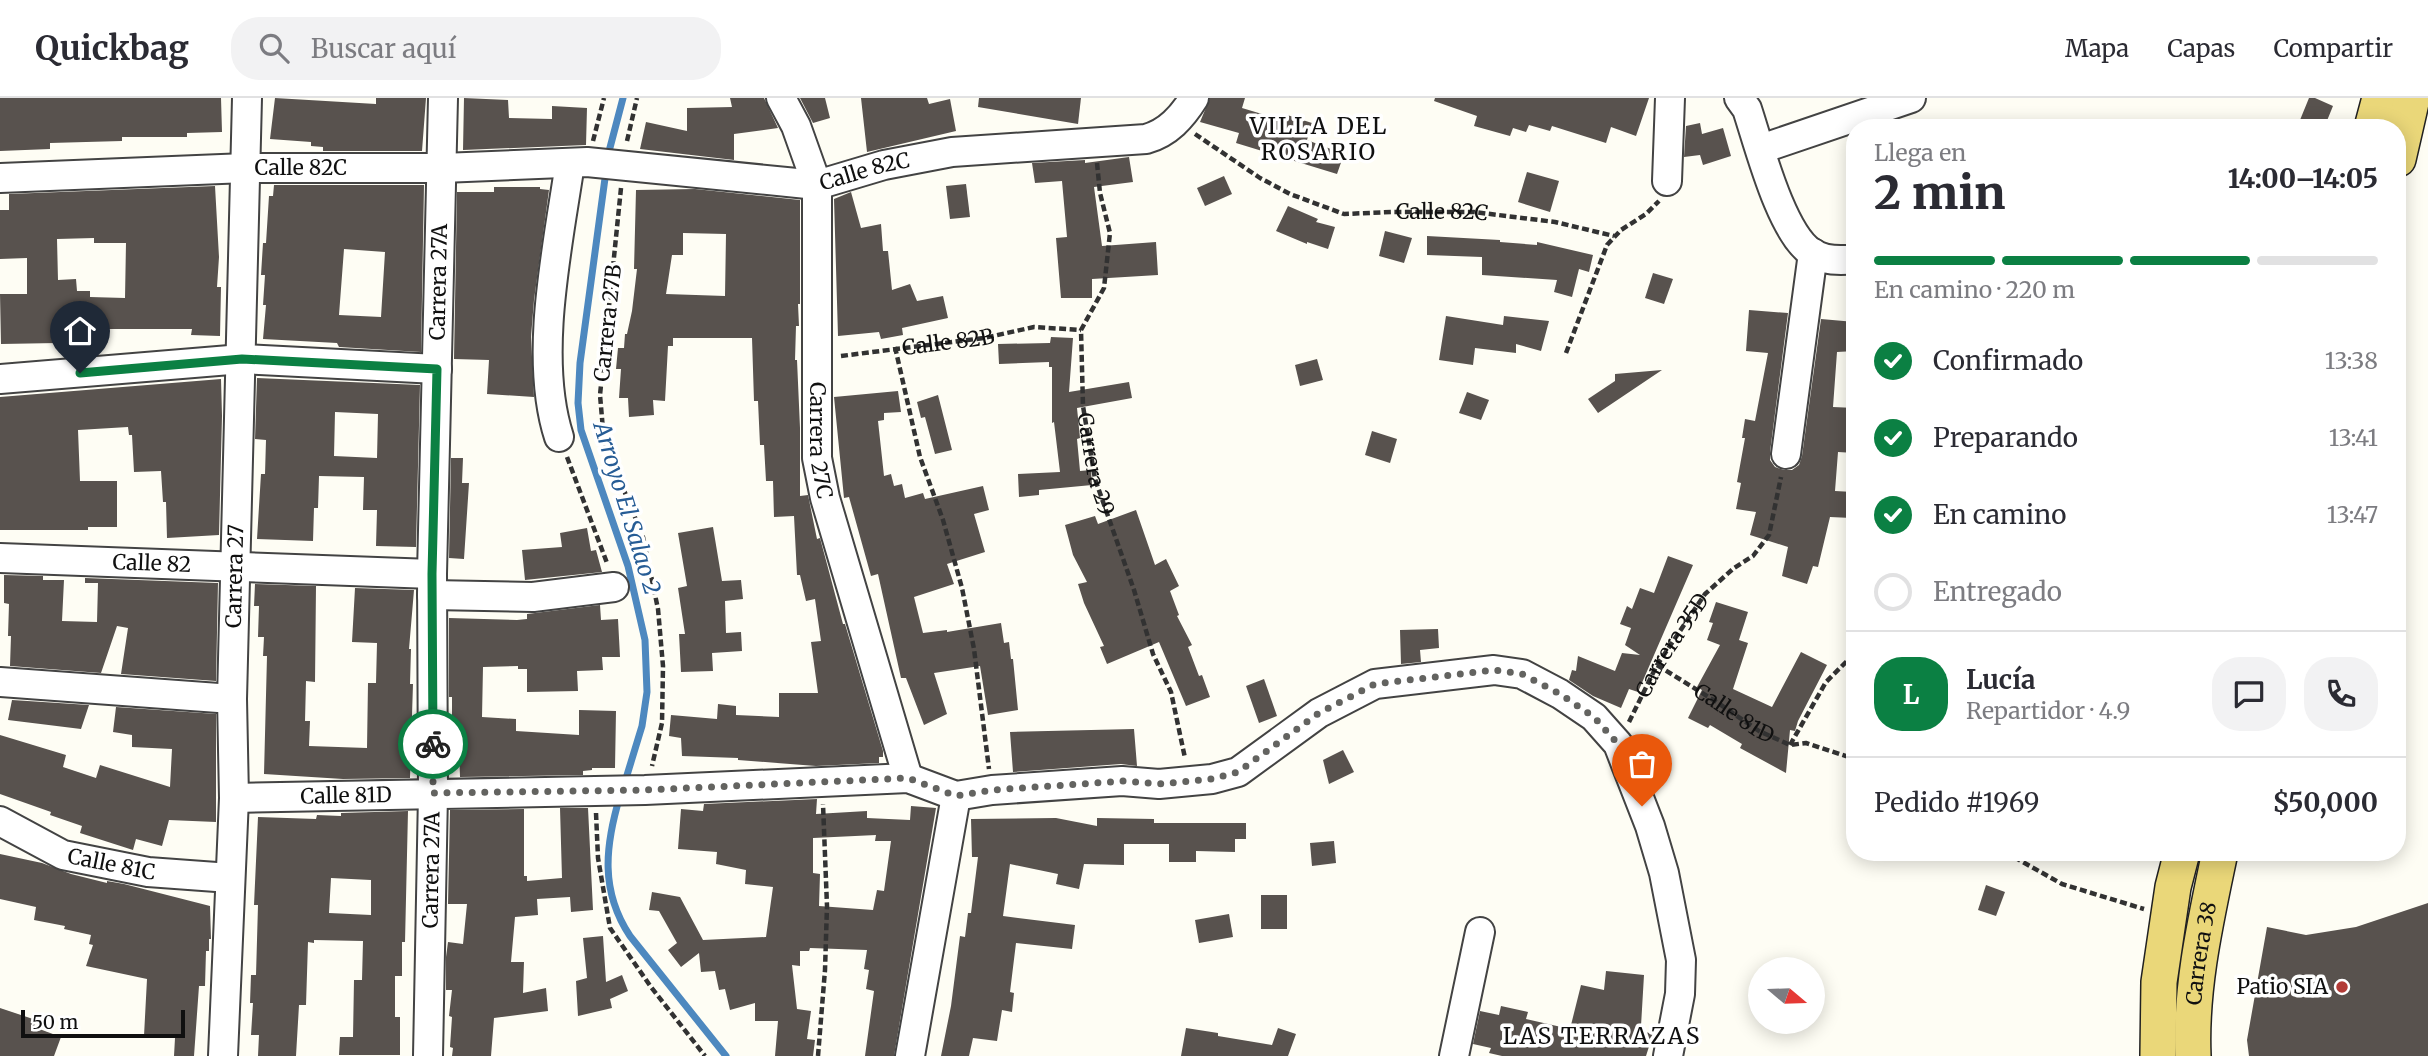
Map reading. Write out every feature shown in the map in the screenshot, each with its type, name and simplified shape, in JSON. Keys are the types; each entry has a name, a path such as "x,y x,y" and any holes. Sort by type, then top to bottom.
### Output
{"main road":[{"path":"2374,119 2380,98"},
{"path":"2406,124 2412,98"},
{"name":"Carrera 38","path":"2158,1056 2159,982 2168,916 2180,861"},
{"name":"Carrera 38","path":"2193,1056 2196,980 2218,861"}],"street":[{"name":"Carrera 27","path":"223,1056 234,798 232,699 247,98"},
{"name":"Carrera 27A","path":"428,1056 433,793 432,584 443,98"},
{"name":"Carrera 27C","path":"780,98 796,126 817,185 817,458 825,498 908,778"},
{"path":"1177,121 1194,98"},
{"path":"1667,181 1670,98"},
{"path":"1739,98 1747,109 1789,223 1801,242 1813,253 1846,260"},
{"path":"1849,119 1911,98"},
{"path":"1761,149 1846,120"},
{"name":"Calle 82C","path":"0,178 246,168 442,168 578,163 817,185 884,165 952,152 1146,139 1155,137 1177,121"},
{"path":"559,437 551,414 548,366 550,315 578,163"},
{"path":"1786,454 1813,253"},
{"path":"0,379 242,359 437,369"},
{"name":"Calle 82","path":"0,558 237,565 533,597 614,587"},
{"path":"910,1056 956,796 992,790 1122,781 1159,784 1212,779 1238,772 1319,713 1375,684 1494,670 1522,674 1560,694 1594,717 1618,744 1650,826 1664,873 1681,960 1680,994 1668,1056"},
{"path":"0,682 232,699"},
{"name":"Calle 81D","path":"234,798 643,790 908,778 956,796"},
{"name":"Calle 81C","path":"0,821 63,855 148,872 230,878"},
{"path":"1454,1056 1480,932"}],"path":[{"path":"578,163 604,98"},
{"name":"Carrera 27B","path":"637,98 623,168 600,395 604,442 643,537 658,608 663,666 662,723 643,790"},
{"name":"Calle 82C","path":"1177,121 1290,194 1344,214 1474,212 1555,222 1614,236"},
{"name":"Carrera 29","path":"1094,142 1100,193 1110,233 1104,288 1082,330 1083,406 1095,479 1153,654 1171,692 1190,779"},
{"path":"1566,353 1607,245 1614,236 1655,207 1662,197 1667,181"},
{"name":"Calle 82B","path":"816,360 895,347 984,338 1034,327 1082,330"},
{"path":"895,347 920,457 943,520 962,588 974,649 992,790"},
{"path":"559,437 600,539 614,587"},
{"name":"Carrera 35D","path":"1618,744 1657,665 1705,594 1734,568 1753,556 1769,535 1786,454"},
{"path":"1790,745 1826,682 1846,662"},
{"name":"Calle 81D","path":"1657,665 1716,701 1759,732 1790,745 1806,743 1846,756"},
{"path":"817,1056 825,970 827,906 823,782"},
{"path":"603,791 598,858 610,928 651,987 705,1056"},
{"path":"2021,861 2062,884 2168,916"}],"building":[{"path":"0,98 221,98 222,132 187,133 187,137 122,137 122,141 50,143 50,149 0,151"},
{"path":"275,98 376,104 376,98 426,98 422,151 323,151 323,147 311,146 311,142 270,139"},
{"path":"464,98 508,100 509,118 552,119 552,106 587,108 586,145 463,150"},
{"path":"730,98 764,98 778,128 734,134 734,160 640,149 646,122 687,131 687,108 732,107"},
{"path":"800,98 825,98 830,118 813,123"},
{"path":"861,98 927,98 929,104 950,99 956,131 867,152"},
{"path":"979,98 1081,98 1078,124 978,107"},
{"path":"1210,98 1245,98 1242,108 1282,120 1284,114 1312,123 1307,140 1344,154 1337,174 1236,143 1239,133 1200,122"},
{"path":"1435,98 1649,98 1636,136 1611,127 1606,143 1552,126 1550,131 1529,125 1526,132 1513,128 1510,136 1474,126 1477,116 1434,101"},
{"path":"2309,98 2333,106 2328,119 2300,119"},
{"path":"1700,123 1702,134 1723,128 1731,156 1703,165 1700,155 1684,157 1686,126"},
{"path":"1129,157 1133,182 1094,187 1102,246 1156,242 1158,275 1092,279 1092,298 1061,298 1056,238 1067,237 1062,181 1035,183 1032,163 1085,160 1085,163"},
{"path":"1527,172 1559,181 1550,212 1518,202"},
{"path":"1224,176 1232,194 1205,206 1197,188"},
{"path":"966,184 970,217 950,219 946,186"},
{"path":"274,185 424,185 421,352 263,339 266,305 263,305 265,275 261,275 263,243 266,243 269,196 273,196","holes":["344,249 385,252 381,317 339,315"]},
{"path":"215,186 219,257 217,287 221,287 220,336 191,335 192,329 91,329 91,336 57,337 57,343 1,344 0,294 27,294 27,258 0,259 0,210 9,210 9,194","holes":["94,238 94,243 126,243 125,298 90,297 90,291 77,291 76,279 58,280 57,239"]},
{"path":"494,187 540,187 549,190 531,337 534,397 487,394 489,360 454,359 457,192 494,192"},
{"path":"695,189 800,200 800,304 795,360 800,428 800,496 808,495 817,539 820,538 843,624 883,751 879,763 816,766 738,758 682,756 681,738 669,736 671,715 717,719 718,704 736,706 736,715 779,717 779,693 818,693 811,642 821,641 815,599 806,601 800,575 797,575 794,516 774,517 773,481 766,481 764,445 760,445 758,401 754,401 752,338 673,338 673,346 668,346 665,401 653,400 654,415 629,417 628,398 619,398 621,369 616,369 618,348 624,348 637,269 634,269 636,190","holes":["683,233 726,234 725,296 666,294 672,255 683,255"]},
{"path":"851,192 861,228 881,224 883,251 888,251 892,290 910,284 917,301 943,296 948,318 902,328 903,335 881,339 879,332 838,336 834,199"},
{"path":"1288,206 1318,219 1316,222 1335,227 1328,249 1307,244 1276,231"},
{"path":"1385,231 1412,238 1404,263 1379,256"},
{"path":"1427,236 1537,245 1537,242 1593,255 1589,272 1579,269 1572,297 1554,292 1557,280 1482,275 1482,257 1427,255"},
{"path":"1653,273 1673,279 1664,304 1645,298"},
{"path":"1749,310 1788,313 1770,460 1775,467 1792,470 1799,465 1802,456 1821,319 1846,321 1846,352 1837,352 1833,407 1846,408 1846,452 1838,452 1835,491 1846,492 1846,518 1830,517 1818,567 1813,566 1807,584 1782,576 1788,547 1750,535 1756,512 1736,509 1741,483 1737,482 1745,438 1742,438 1745,419 1755,421 1768,353 1746,351"},
{"path":"1446,316 1503,325 1504,316 1549,321 1541,351 1516,344 1516,353 1475,348 1473,365 1439,360"},
{"path":"1051,337 1073,338 1069,392 1129,382 1132,398 1077,408 1080,471 1091,470 1092,485 1039,490 1039,495 1019,497 1018,474 1060,472 1054,422 1052,423 1052,367 1049,367 1049,362 999,364 998,344 1050,343"},
{"path":"1317,359 1323,380 1300,386 1295,365"},
{"path":"1662,370 1598,413 1588,399 1615,381 1615,374"},
{"path":"257,378 420,385 416,547 376,546 377,510 363,510 364,477 319,476 313,541 257,539 266,440 255,439","holes":["335,412 378,414 377,458 334,456"]},
{"path":"221,379 219,535 167,538 166,502 163,502 161,471 134,472 132,435 129,435 128,427 78,430 80,481 117,481 117,527 88,527 88,530 0,530 0,397"},
{"path":"898,391 901,412 884,413 884,420 878,421 884,476 891,474 894,486 902,484 905,498 923,493 925,499 983,486 989,510 974,514 985,552 947,564 954,584 914,597 923,633 1001,623 1004,643 1009,642 1013,659 1018,710 988,715 980,666 934,673 947,714 924,725 906,678 901,678 878,574 871,576 849,497 844,498 834,397"},
{"path":"1467,392 1489,400 1481,420 1459,413"},
{"path":"938,395 952,450 935,454 925,417 921,418 917,402"},
{"path":"1372,431 1397,439 1390,463 1365,455"},
{"path":"451,458 463,458 462,483 469,483 464,559 449,558"},
{"path":"1136,510 1155,565 1166,559 1179,586 1170,591 1179,615 1177,616 1192,645 1188,647 1210,697 1186,706 1159,642 1107,664 1100,647 1104,646 1078,584 1087,582 1073,555 1065,525 1095,516 1098,524"},
{"path":"713,527 722,581 741,580 743,599 725,601 726,633 741,632 742,651 712,653 713,671 681,672 679,634 685,634 678,588 687,586 678,533"},
{"path":"587,528 591,551 596,550 602,572 525,580 522,550 562,547 560,533"},
{"path":"1668,556 1693,565 1638,692 1629,689 1621,708 1593,696 1569,680 1572,670 1576,671 1578,656 1615,671 1622,653 1640,655 1625,645 1631,628 1620,624 1627,606 1632,609 1640,588 1654,593"},
{"path":"4,575 43,576 43,580 64,580 62,621 97,622 98,583 85,583 85,578 218,583 216,681 121,674 128,628 117,626 101,673 10,666 9,604 4,603"},
{"path":"255,584 316,586 315,682 306,681 305,721 310,721 309,746 367,748 368,683 376,683 377,643 352,642 355,588 414,590 409,649 410,684 413,684 410,778 343,779 264,774 267,656 263,656 264,637 258,637 259,606 254,606"},
{"path":"1716,602 1748,612 1739,640 1748,643 1733,689 1772,707 1801,652 1827,665 1795,731 1790,730 1786,773 1740,748 1742,744 1710,725 1708,728 1688,718 1702,690 1697,687 1720,645 1707,640 1713,623 1709,622"},
{"path":"600,605 601,620 618,619 620,657 602,657 603,670 577,671 578,691 527,692 527,669 518,669 518,666 483,667 482,717 516,719 516,731 579,735 579,710 616,711 615,768 592,768 583,771 583,775 460,777 458,720 452,720 452,697 449,697 449,618 517,620 527,619 527,614"},
{"path":"1438,629 1439,648 1420,650 1421,662 1401,664 1400,630"},
{"path":"1264,679 1277,716 1259,723 1246,686"},
{"path":"12,700 89,705 81,729 8,720"},
{"path":"116,707 216,714 216,822 169,820 162,846 136,839 133,850 80,833 82,826 0,794 0,735 66,755 63,767 96,778 100,765 170,787 172,749 132,747 132,735 113,732"},
{"path":"1134,729 1137,766 1121,764 1013,772 1010,732"},
{"path":"1343,750 1354,772 1329,784 1323,760"},
{"path":"817,799 816,814 867,811 867,818 910,820 911,806 936,808 894,1056 865,1056 874,991 866,989 869,970 864,969 867,950 810,948 809,951 800,951 800,966 792,965 797,1009 811,1011 807,1039 815,1040 813,1056 775,1056 778,1021 755,1021 755,1003 730,1010 725,989 719,990 715,971 701,972 699,953 681,967 668,950 677,943 659,911 649,910 652,892 680,897 703,940 766,937 773,887 745,884 746,870 716,864 717,852 678,849 681,809 703,811 704,804","holes":["876,835 875,841 891,841 884,891 877,890 873,910 819,906 820,874 813,873 813,838"]},
{"path":"560,808 588,808 593,910 571,912 570,897 537,899 538,915 515,917 511,962 524,962 523,993 546,988 548,1011 494,1018 491,1056 452,1056 452,1017 449,1016 452,990 446,990 446,957 448,942 463,944 467,904 448,904 450,810 524,809 524,876 527,876 527,881 562,878"},
{"path":"408,811 405,942 402,942 402,976 395,976 395,1017 400,1017 400,1055 339,1055 340,1037 353,1037 354,980 362,980 363,941 314,940 314,943 308,942 306,1005 299,1005 296,1056 258,1056 259,1035 251,1035 253,1003 250,1003 251,975 256,975 258,905 254,905 258,817 316,819 317,815 341,816 341,813","holes":["331,878 371,880 371,915 329,913"]},
{"path":"1056,818 1097,826 1097,818 1154,819 1154,823 1246,823 1246,839 1235,839 1235,852 1196,851 1196,862 1169,862 1169,844 1124,844 1124,865 1084,864 1079,889 1056,884 1058,874 1010,864 1003,916 1075,925 1072,949 1016,943 1010,992 1014,993 1012,1012 1002,1010 997,1041 973,1038 969,1056 941,1056 960,936 965,937 968,913 971,913 978,857 972,857 971,819"},
{"path":"1334,841 1336,863 1312,866 1310,843"},
{"path":"0,854 42,863 107,883 124,884 210,906 211,939 209,951 206,951 205,986 199,986 194,1056 174,1056 175,1038 144,1036 147,979 86,966 93,945 89,944 91,935 34,920 36,907 0,899"},
{"path":"1986,885 2005,892 1996,916 1978,910"},
{"path":"1261,895 1287,895 1287,929 1261,929"},
{"name":"Patio SIA","path":"2428,903 2428,1056 2249,1056 2247,1040 2267,927 2306,935 2356,927"},
{"path":"1229,914 1233,937 1199,943 1195,920"},
{"path":"603,936 606,982 622,975 628,991 610,999 612,1008 578,1016 576,981 587,978 583,938"},
{"path":"1606,971 1644,975 1641,1026 1642,1031 1653,1034 1646,1056 1502,1056 1489,1053 1491,1048 1473,1044 1480,1011 1499,1015 1501,1006 1528,1012 1526,1019 1570,1029 1581,985 1604,990"},
{"path":"0,1008 36,1020 34,1027 61,1037 54,1056 0,1056"},
{"path":"1186,1028 1272,1045 1278,1028 1296,1034 1288,1056 1181,1056"}],"waterway":[{"name":"Arroyo El Salao 2","path":"607,159 623,98"},
{"name":"Arroyo El Salao 2","path":"606,171 580,363 578,403 581,430 628,566 645,640 647,692 642,726 624,785"},
{"name":"Arroyo El Salao 2","path":"620,796 611,833 608,868 620,919 630,936 726,1056"}],"way so far":[{"path":"433,744 433,793 645,790 908,778 956,796 992,790 1122,781 1159,784 1212,779 1238,772 1319,713 1375,684 1494,670 1522,674 1560,694 1594,717 1618,744 1642,806"}],"place":[{"name":"Patio SIA","path":"2342,987"}],"district":[{"name":"VILLA DEL ROSARIO","path":"1319,139"},
{"name":"LAS TERRAZAS","path":"1602,1036"}],"route":[{"path":"80,373 242,359 437,369 432,574 433,744"}]}
